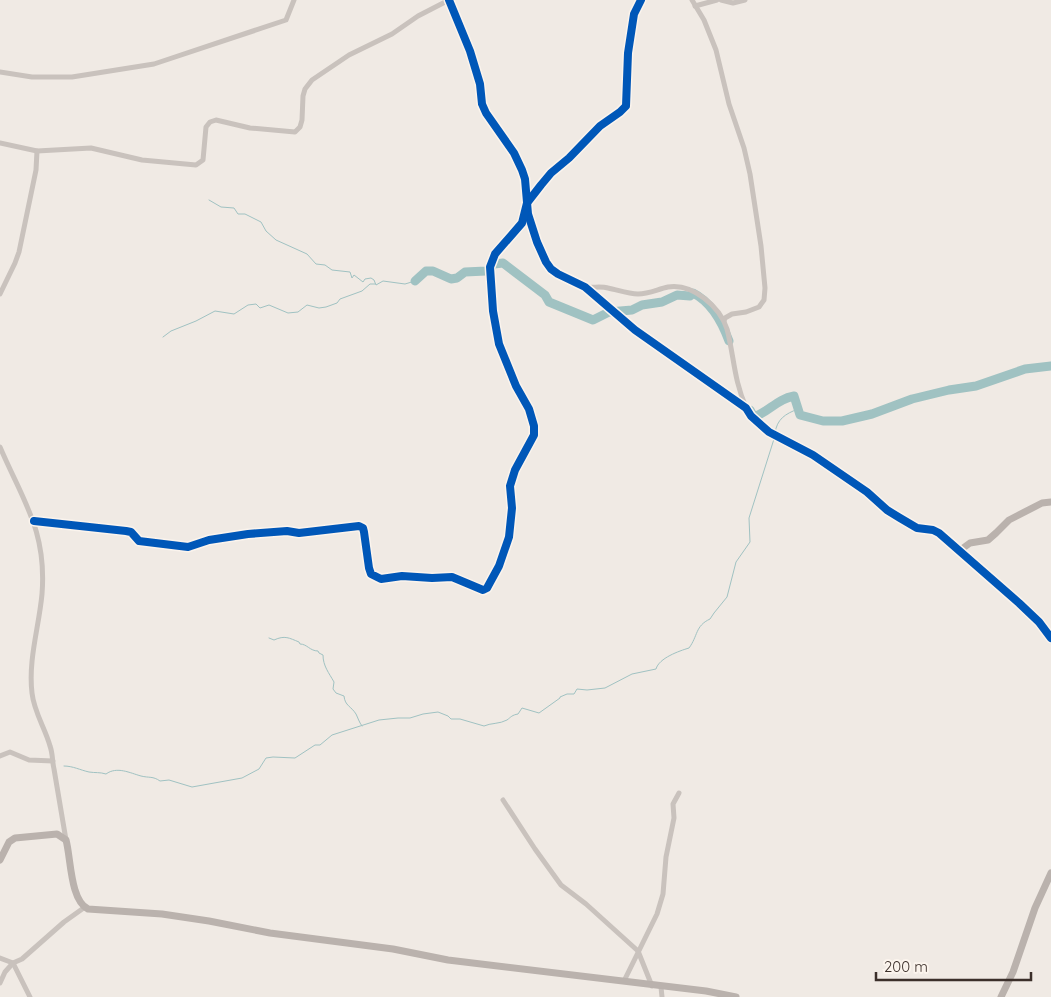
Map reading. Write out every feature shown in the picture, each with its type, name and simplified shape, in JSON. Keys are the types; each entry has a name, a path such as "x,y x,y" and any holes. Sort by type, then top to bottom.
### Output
{"street":[{"path":"0,72 32,77 72,77 154,64 286,20 294,0"},
{"path":"0,143 37,151 91,148 142,160 196,166 203,160 206,127 210,122 216,120 250,128 295,132 300,127 302,120 305,89 312,80 349,55 392,34 418,16 449,0 470,51 480,84 482,104 486,113 519,161 525,179 532,227 546,262 551,269 585,287 635,330 746,408"},
{"path":"34,521 126,531 131,532 138,541 188,547 209,540 248,534 287,531 298,533 358,526 363,528 369,568 376,577 381,579 402,576 452,577 483,590 487,588 509,537 512,508 510,486 515,470 534,435 532,418 516,386 499,344 490,267 495,254 522,223 527,203 551,173 569,158 600,126 626,106 628,53 634,14 641,0"},
{"path":"692,0 704,20 716,50 729,104 744,148 759,227 765,288 764,300 758,307 746,312 732,314 725,318 724,321"},
{"path":"695,6 717,0"},
{"path":"721,0 733,3 745,0"},
{"path":"0,294 19,252 36,170 37,151"},
{"path":"585,287 609,288 640,294 669,287 688,289 697,293 724,321 729,338 736,383 751,416 769,432 822,461 867,492 887,510 917,528 933,530 939,533 1019,603 1039,622 1051,638"},
{"path":"0,446 25,498 41,547 42,596 32,665 32,694 39,721 50,746 77,895 85,907 162,914 270,933 393,949 448,960 706,991 736,997"},
{"path":"959,551 970,543 988,540 1009,520 1042,503 1051,502"},
{"path":"0,756 10,752 28,760 52,761"},
{"path":"624,981 657,914 663,894 666,857 674,818 673,804 679,793"},
{"path":"503,800 561,885 586,904 638,952 652,986"},
{"path":"0,860 9,842 14,838 57,834 66,840"},
{"path":"1001,997 1013,972 1035,908 1051,873"},
{"path":"0,983 5,972 14,963 22,959 64,922 85,907"},
{"path":"0,958 14,963 30,997"},
{"path":"661,987 662,997"}],"waterway":[{"path":"209,200 221,207 234,208 238,214 245,214 261,222 266,231 276,240 307,254 316,264 325,265 332,270 350,272 352,278 354,275 363,282 365,279 371,278 376,285 383,281 405,284 415,281"},
{"path":"415,281 426,271 433,271 451,279 457,278 465,272 486,271 494,264 503,263 545,295 549,302 593,320 609,312 632,310 642,305 662,302 677,295 690,296 693,293 715,313 729,341"},
{"path":"163,337 171,331 215,311 234,314 248,305 256,304 260,308 269,305 288,313 298,312 307,305 319,308 326,307 337,303 340,299 362,291 370,284 375,284"},
{"path":"750,410 754,417 783,400 794,396 800,415 823,421 842,421 872,414 912,399 976,386 1025,369 1051,366"},
{"path":"775,433 782,418 798,409"},
{"path":"64,766 106,774 123,771 160,781 169,780 192,787 242,778 259,769 266,758 295,758 315,745 320,745 332,735 379,720 410,718 438,712 451,719 460,719 484,726 507,720 518,714 522,708 539,713 560,697 574,694 577,689 605,688 632,674 656,669 665,658 689,648 699,628 710,619 727,597 736,562 750,542 749,518 774,439"},
{"path":"269,638 274,640 284,637 290,638 323,655 325,666 334,682 333,689 336,693 344,696 362,726"}],"cycle path":[{"path":"449,0 470,51 480,84 482,104 486,113 514,153 522,170 525,179 528,214 537,242 551,269 585,287 635,330 746,408 751,416 769,432 813,455 867,492 887,510 900,518 917,528 933,530 939,533 1019,603 1039,622 1051,638"},
{"path":"34,521 126,531 131,532 139,541 188,547 209,540 248,534 287,531 299,533 359,526 363,528 371,574 381,579 402,576 452,577 483,590 487,588 499,566 509,537 512,508 510,486 515,470 534,435 534,426 529,409 516,386 499,344 493,311 490,267 495,254 522,223 527,203 551,173 569,158 600,126 626,106 628,53 634,14 641,0"}]}
